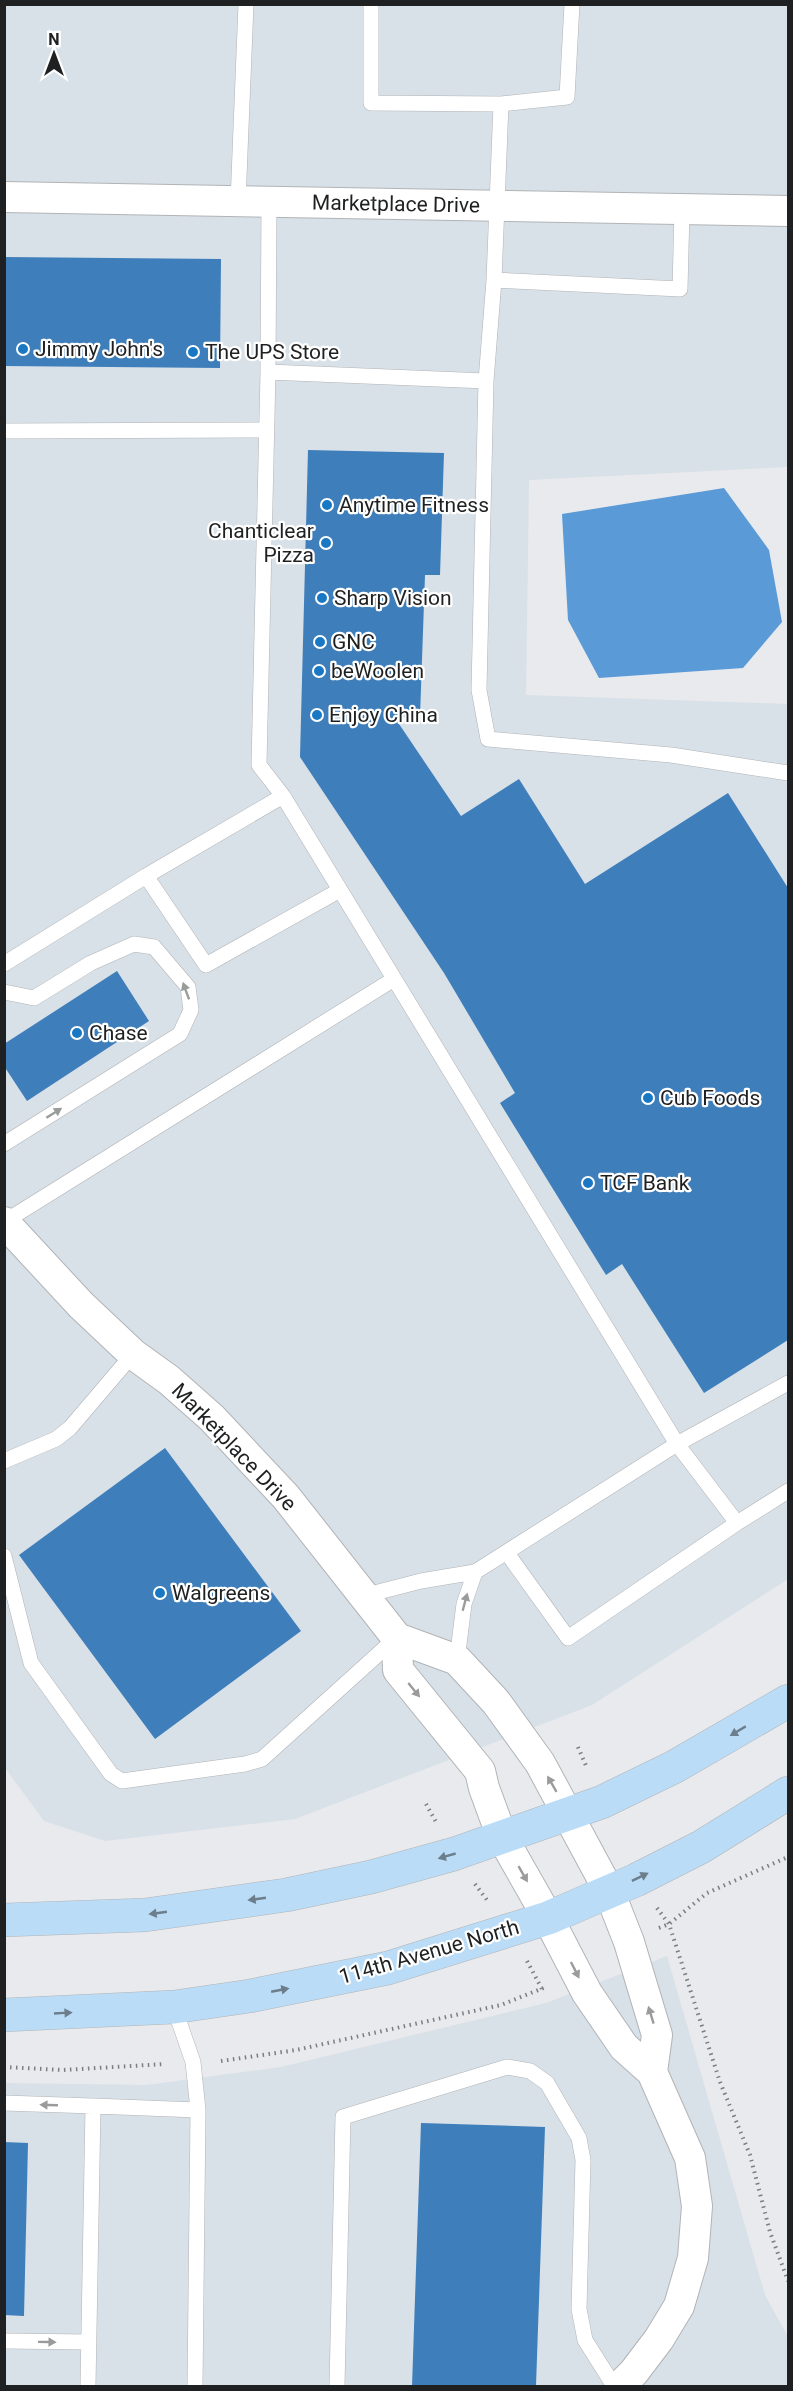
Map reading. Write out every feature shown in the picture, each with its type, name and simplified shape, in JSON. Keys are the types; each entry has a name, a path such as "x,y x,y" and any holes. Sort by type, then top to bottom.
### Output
{"street":[{"name":"Marketplace Drive","path":"4,197 789,211"},
{"name":"Marketplace Drive","path":"4,1222 52,1275 133,1354 169,1380 212,1418 286,1497 397,1638"},
{"path":"620,2386 634,2372 659,2339 679,2306 693,2258 697,2206 690,2158 652,2072 624,2047 586,1993 548,1917 502,1837 483,1788 480,1771 398,1670 397,1638 456,1660 496,1702 540,1763 609,1892 629,1942 657,2034 652,2072"},
{"path":"4,1920 145,1915 286,1895 372,1877 454,1854 602,1802 674,1767 789,1701"},
{"name":"114th Avenue North","path":"4,2015 174,2007 250,1996 388,1968 548,1917 609,1892 701,1847 789,1793"}],"lane":[{"path":"238,201 246,4"},
{"path":"371,4 371,103 501,104 567,97 573,4"},
{"path":"501,104 495,207 494,280 486,381 478,690 488,739 671,755 789,773"},
{"path":"269,201 267,430 259,765 283,796 677,1444 737,1523"},
{"path":"494,280 680,289 682,210"},
{"path":"268,372 486,381"},
{"path":"4,431 267,430"},
{"path":"4,964 146,876 283,796"},
{"path":"146,876 206,965 340,890"},
{"path":"4,992 34,998 91,963 134,944 154,947 188,987 191,1010 180,1034 4,1144"},
{"path":"4,1222 394,979"},
{"path":"4,1461 56,1439 70,1428 133,1354"},
{"path":"363,1596 421,1581 475,1572 677,1444 789,1383"},
{"path":"507,1553 568,1638 737,1523 789,1491"},
{"path":"4,1556 32,1663 111,1774 122,1781 245,1764 262,1759 397,1638"},
{"path":"456,1660 464,1604 475,1572"},
{"path":"174,2007 193,2062 198,2110 195,2386"},
{"path":"337,2386 343,2117 507,2067 530,2071 547,2084 579,2138 583,2160 579,2308 585,2340 614,2386"},
{"path":"4,2103 198,2110"},
{"path":"88,2386 93,2106"},
{"path":"4,2341 88,2342"}],"path":[{"path":"789,1857 707,1893 669,1924 709,2050 750,2155 770,2232 789,2281"},
{"path":"4,2067 63,2070 244,2058 367,2035 438,2017 501,2005 542,1989"}],"shaded area":[{"path":"5,5 788,5 788,467 529,480 526,695 788,704 788,1579 592,1705 295,1819 105,1841 44,1821 5,1768"},
{"path":"667,1956 765,2295 788,2337 788,2386 5,2386 5,2083 147,2085 281,2067 546,2003"}],"water":[{"path":"724,488 769,550 782,622 743,668 599,678 568,620 562,514"}],"building":[{"path":"4,257 221,259 220,368 4,366"},
{"name":"Cub Foods","path":"308,450 444,453 440,575 425,575 420,716 395,718 461,816 519,779 585,884 728,793 788,888 788,1340 704,1393 622,1264 606,1275 500,1103 515,1093 444,973 300,757"},
{"name":"Chase","path":"117,971 149,1021 27,1101 4,1066 4,1044"},
{"name":"Walgreens","path":"165,1448 301,1631 155,1739 19,1555"},
{"path":"421,2123 545,2127 536,2386 412,2386"},
{"path":"4,2142 28,2143 24,2316 4,2315"}],"place":[{"name":"Jimmy John's","path":"23,349"},
{"name":"The UPS Store","path":"193,352"},
{"name":"Anytime Fitness","path":"327,505"},
{"name":"Chanticlear Pizza","path":"326,543"},
{"name":"Sharp Vision","path":"322,598"},
{"name":"GNC","path":"320,642"},
{"name":"beWoolen","path":"319,671"},
{"name":"Enjoy China","path":"317,715"},
{"name":"Chase","path":"77,1033"},
{"name":"Cub Foods","path":"648,1098"},
{"name":"TCF Bank","path":"588,1183"},
{"name":"Walgreens","path":"160,1593"}]}
